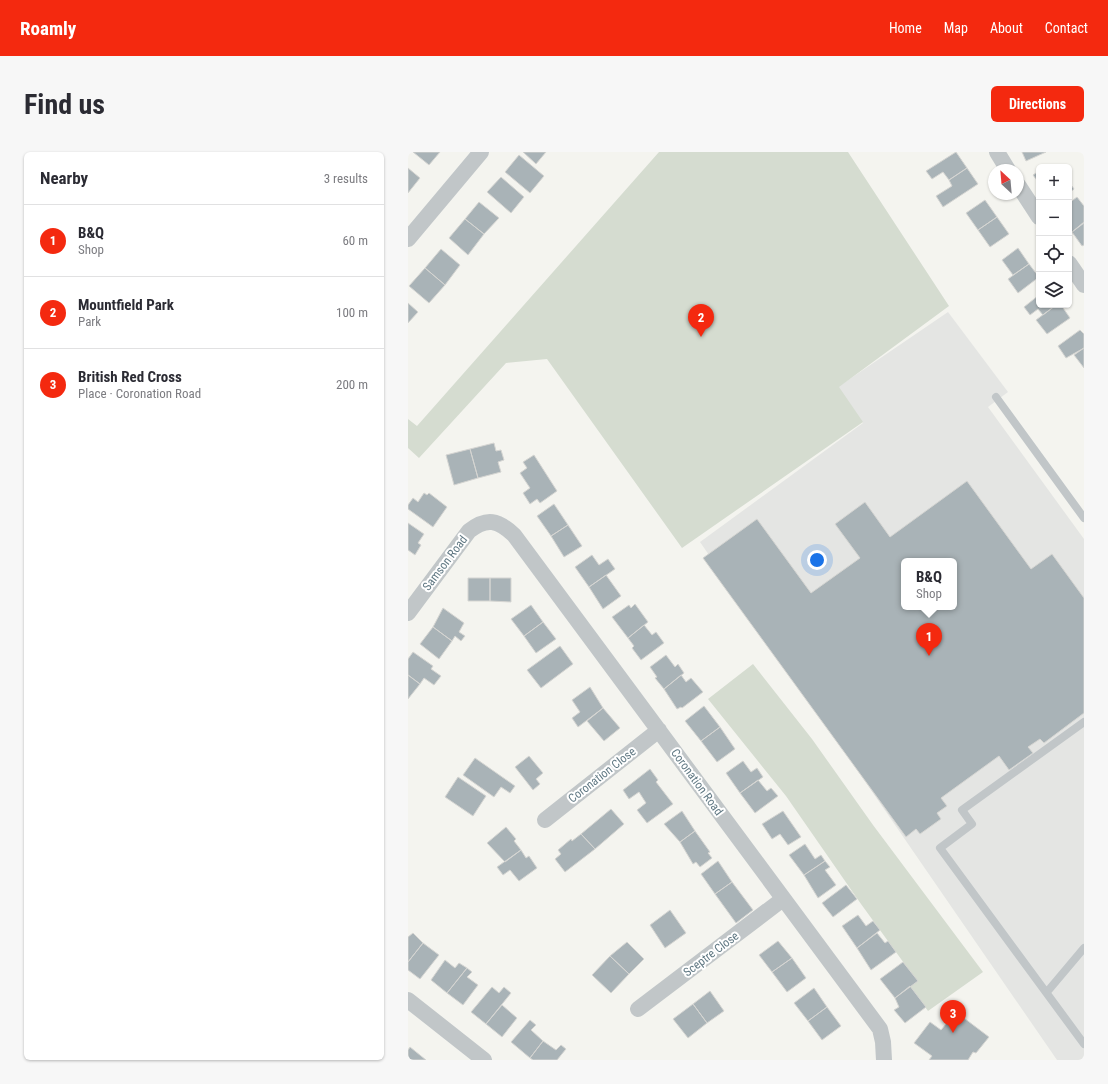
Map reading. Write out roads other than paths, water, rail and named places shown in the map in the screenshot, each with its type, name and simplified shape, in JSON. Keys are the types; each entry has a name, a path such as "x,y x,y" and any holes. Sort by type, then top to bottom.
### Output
{"street":[{"path":"408,239 481,152"},
{"path":"997,152 1004,164"},
{"path":"1024,194 1036,212"},
{"path":"1072,267 1084,285"},
{"name":"Samson Road","path":"408,613 459,542 478,524 487,521"},
{"name":"Coronation Road","path":"487,521 506,527 514,535 880,1029 883,1042 884,1060"},
{"name":"Coronation Close","path":"545,820 659,730"},
{"name":"Sceptre Close","path":"638,1009 784,899"},
{"path":"408,1000 484,1060"}],"lane":[{"path":"996,397 1084,518"},
{"path":"1084,722 962,810 972,824 940,848 1084,1044"},
{"path":"1047,992 1084,948"}],"place":[{"name":"Mountfield Park","path":"701,337"},
{"name":"B&Q","path":"929,656"},
{"name":"British Red Cross","path":"953,1033"}]}
